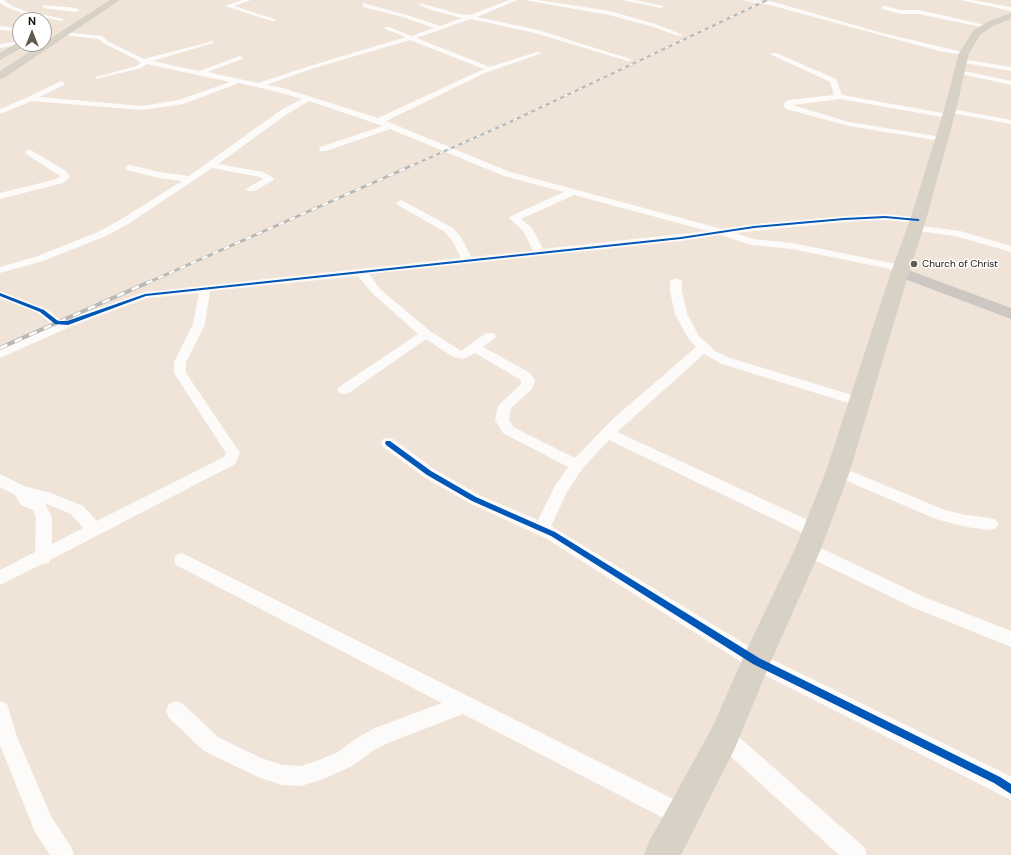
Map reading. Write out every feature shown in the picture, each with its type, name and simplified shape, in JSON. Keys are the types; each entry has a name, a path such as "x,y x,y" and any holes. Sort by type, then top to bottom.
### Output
{"highway":[{"path":"0,76 116,0"},
{"path":"52,25 79,8"},
{"path":"662,855 724,737 756,661 812,540 838,471 901,270 917,224 949,113 961,62 976,33 986,26 1011,16"},
{"path":"0,57 12,49"}],"street":[{"path":"0,0 10,7 36,15 61,19"},
{"path":"248,0 228,6 274,20"},
{"path":"373,0 364,5 440,28"},
{"path":"256,86 440,28 514,0"},
{"path":"528,0 610,13 640,21 680,35"},
{"path":"626,0 661,6"},
{"path":"743,0 773,4 936,48 961,62 1011,83"},
{"path":"964,0 1011,9"},
{"path":"992,0 1011,3"},
{"path":"422,4 430,8 459,16 471,17 536,31 630,60"},
{"path":"0,9 10,7"},
{"path":"45,7 79,8"},
{"path":"884,8 901,12 919,12 986,26"},
{"path":"0,28 12,29"},
{"path":"387,28 489,69"},
{"path":"65,33 100,37 106,43 144,61 308,98 379,121 507,174 723,232 752,242 792,246 901,270 1011,314"},
{"path":"98,78 138,67 144,64 144,61 211,42"},
{"path":"0,46 12,45"},
{"path":"379,121 489,69 539,53"},
{"path":"774,54 833,81 837,94 840,97"},
{"path":"198,73 240,58"},
{"path":"961,62 1011,69"},
{"path":"31,99 142,108 180,102 236,82"},
{"path":"0,112 31,99 61,83"},
{"path":"941,138 849,124 789,107 787,104 791,102 840,97 882,106 949,113 1011,122"},
{"path":"0,270 39,258 102,234 124,222 191,179 284,112 308,98"},
{"path":"323,149 390,126"},
{"path":"0,196 60,180 65,177 63,173 29,152"},
{"path":"210,165 263,175 269,179 251,189"},
{"path":"130,168 159,175 191,179"},
{"path":"540,253 528,230 514,218 572,192"},
{"path":"401,203 449,230 457,239 468,261"},
{"path":"0,354 68,323 135,297 145,295 694,237 754,227 885,217 1011,249"},
{"path":"361,272 376,291 426,334 461,355 490,336"},
{"path":"676,281 676,291 681,314 694,338 711,354 726,361 860,402"},
{"path":"0,578 43,558 224,464 232,458 233,453 180,373 180,362 199,324 205,288"},
{"path":"0,294 42,311 57,322 68,323"},
{"path":"344,390 426,334"},
{"path":"474,347 525,376 528,380 527,386 505,406 502,420 508,430 577,465"},
{"path":"542,529 560,490 577,465 618,422 704,347"},
{"path":"607,433 812,540 918,602 1011,638"},
{"path":"388,443 429,473 467,495 553,534 756,661 997,780 1011,789"},
{"path":"838,471 942,515 966,521 990,524"},
{"path":"0,480 20,491 46,497 77,510 95,530"},
{"path":"20,491 26,501 39,506 44,517 43,558"},
{"path":"182,560 683,816"},
{"path":"176,711 211,744 258,767 282,775 301,776 321,770 345,758 382,735 464,704"},
{"path":"0,711 7,737 43,824 63,855"},
{"path":"724,737 856,855"}],"railway":[{"path":"411,166 508,123 767,0"},
{"path":"147,283 413,165"},
{"path":"0,348 149,282"}],"cycle path":[{"path":"0,294 42,311 57,323 68,323 145,295 681,238 754,227 885,217 918,220"},
{"path":"388,443 429,473 474,499 553,534 756,661 997,780 1011,789"}],"place":[{"name":"Church of Christ","path":"914,264"}]}
